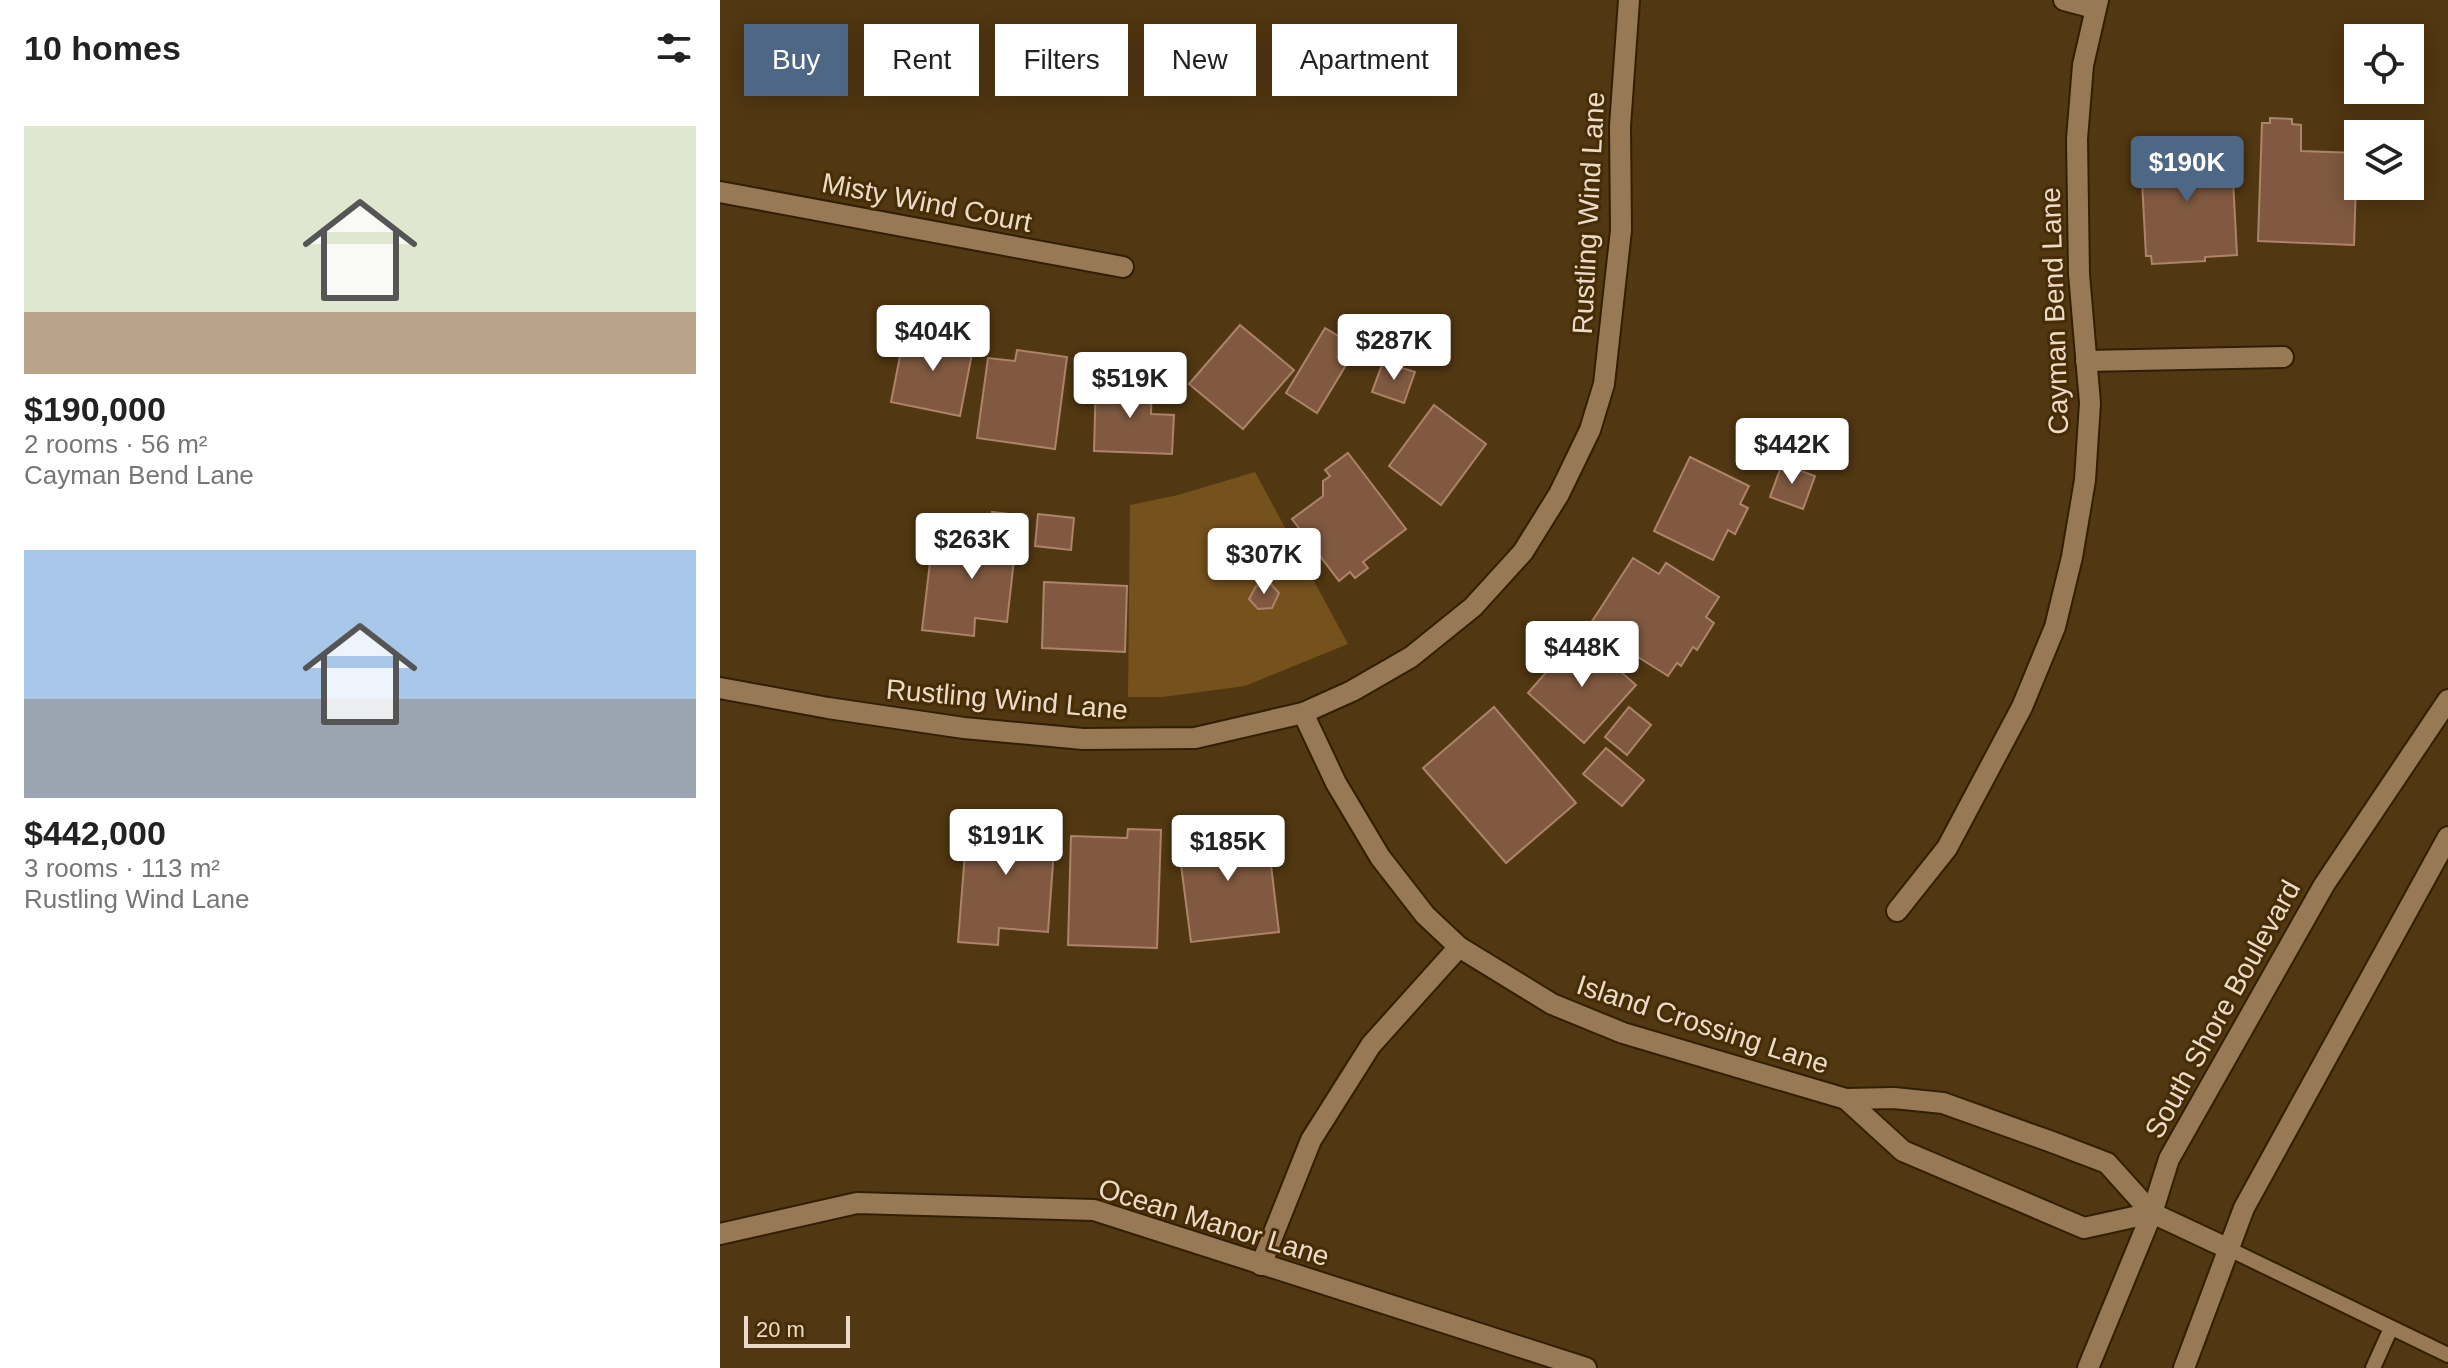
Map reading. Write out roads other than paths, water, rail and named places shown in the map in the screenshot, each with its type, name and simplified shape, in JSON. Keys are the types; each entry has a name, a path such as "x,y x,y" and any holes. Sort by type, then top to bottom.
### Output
{"street":[{"name":"Rustling Wind Lane","path":"720,688 964,728 1083,739 1195,738 1303,713 1352,691 1411,657 1473,607 1523,552 1559,494 1590,430 1604,384 1621,230 1620,126 1629,0"},
{"path":"2064,0 2096,4"},
{"name":"Cayman Bend Lane","path":"1897,911 1947,848 2022,707 2055,627 2072,557 2085,480 2090,403 2079,274 2077,139 2083,65 2096,4"},
{"name":"Misty Wind Court","path":"720,192 1123,267"},
{"path":"2086,361 2283,357"},
{"name":"South Shore Boulevard","path":"2088,1368 2152,1213 2169,1159 2324,885 2448,700"},
{"name":"Island Crossing Lane","path":"1303,713 1336,783 1380,857 1425,915 1459,947 1552,1004 1623,1033 1846,1099 1894,1098 1943,1103 2052,1142 2107,1163 2152,1213 2229,1249"},
{"path":"2184,1368 2244,1208 2448,837"},
{"path":"1261,1265 1311,1140 1371,1045 1459,947"},
{"name":"Island Crossing Lane","path":"1846,1099 1903,1151 2084,1228 2152,1213"},
{"name":"Ocean Manor Lane","path":"720,1234 857,1203 1094,1210 1586,1368"}],"lane":[{"path":"2229,1249 2448,1355"},
{"path":"2373,1368 2391,1328"}]}
